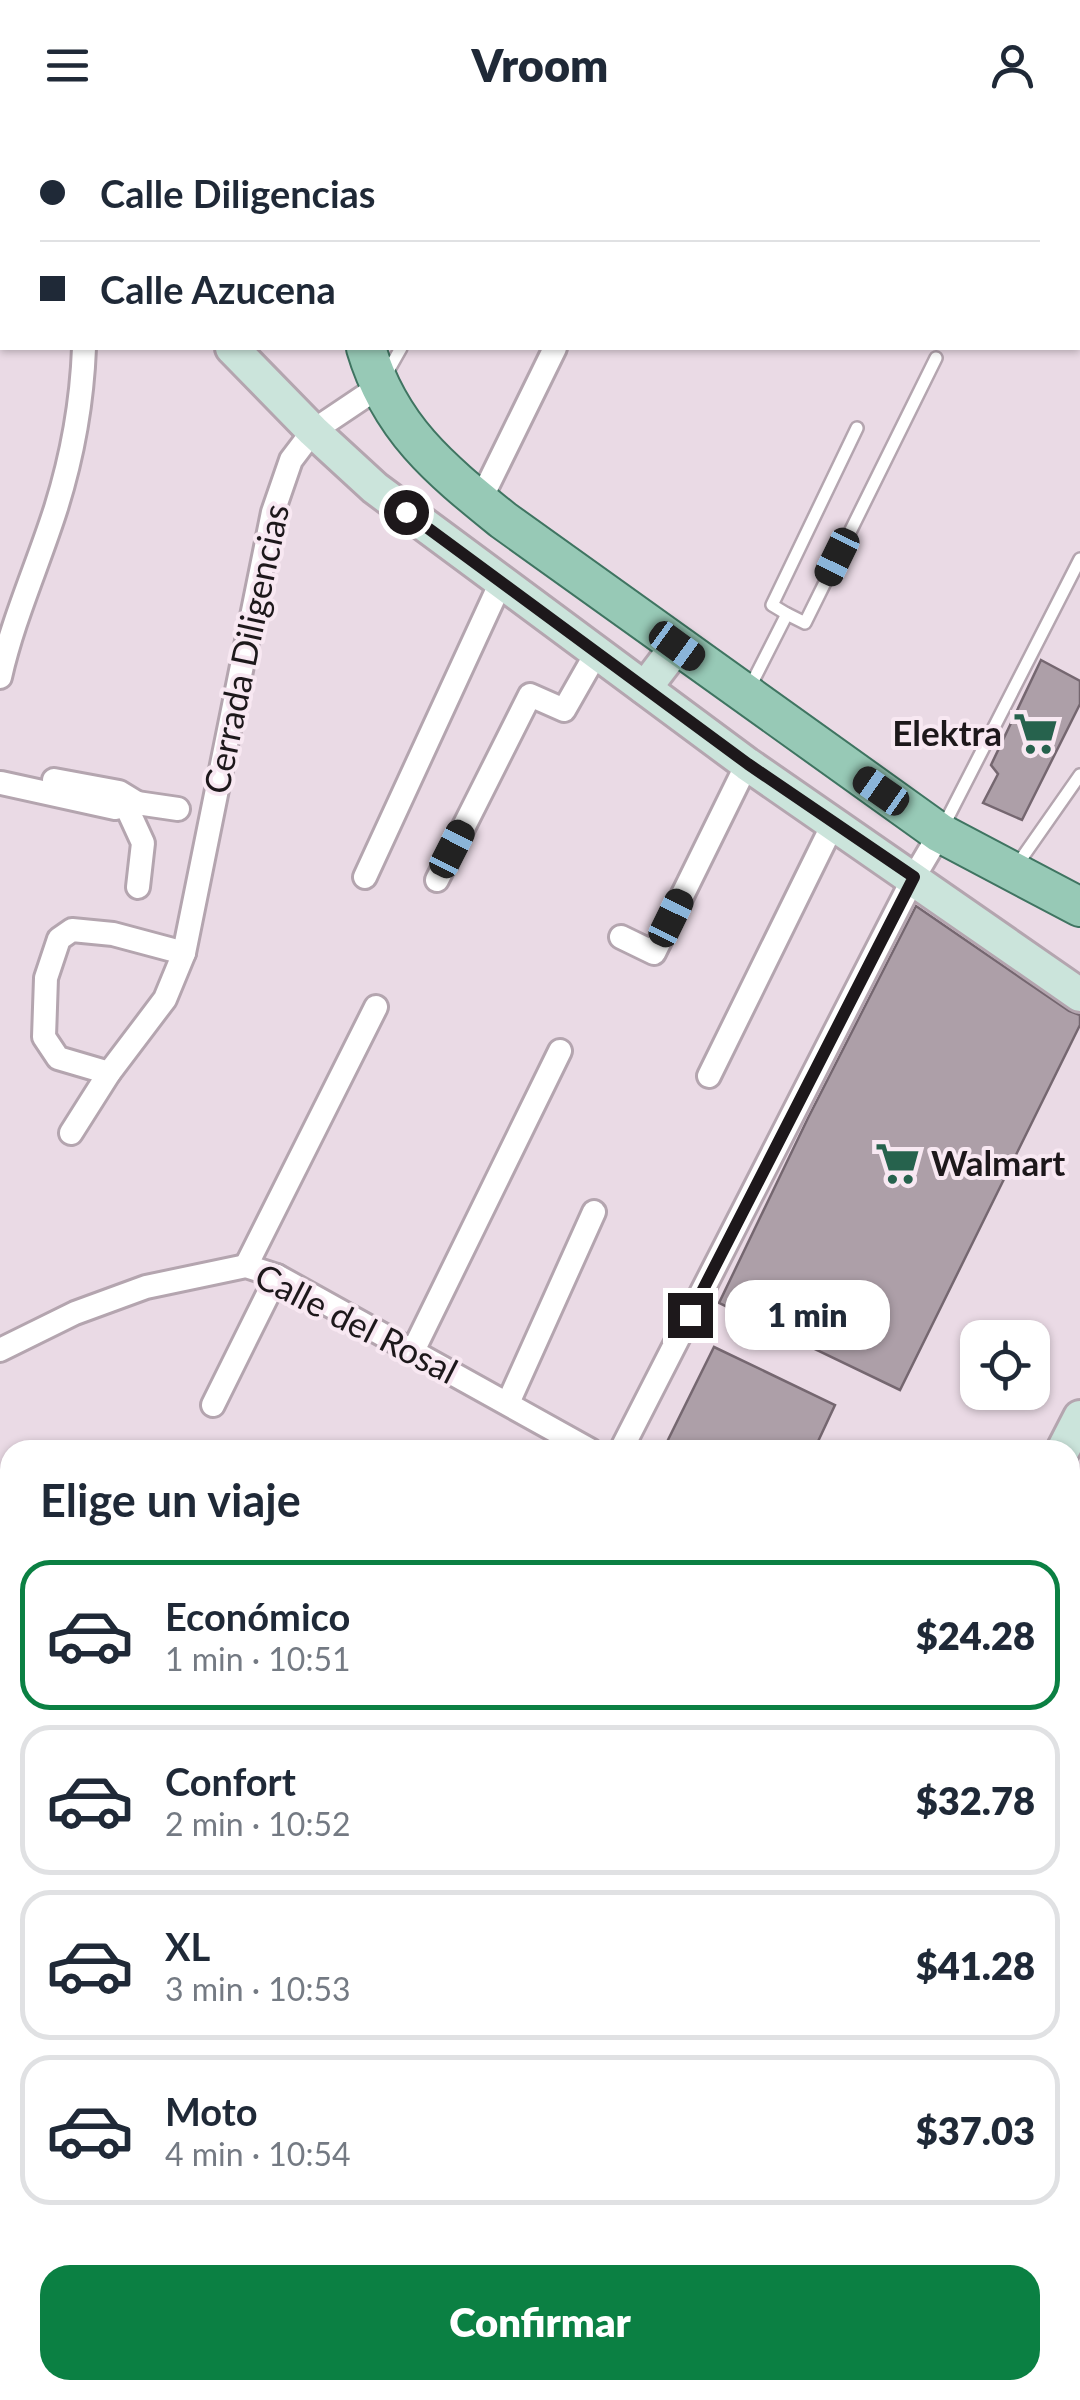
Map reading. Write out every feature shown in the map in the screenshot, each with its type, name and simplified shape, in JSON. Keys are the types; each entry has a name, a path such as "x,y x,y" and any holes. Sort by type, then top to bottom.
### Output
{"main road":[{"path":"376,356 406,432 480,501 940,833 1080,907"}],"street":[{"path":"0,677 61,490 84,350"},
{"path":"234,350 375,488 748,764 1080,995"},
{"path":"480,501 554,350"},
{"name":"Cerrada Diligencias","path":"71,1133 109,1073 165,999 184,953 272,512 291,460 376,356"},
{"path":"365,877 501,582"},
{"path":"645,688 677,646"},
{"path":"437,880 530,695 564,710 597,652"},
{"path":"621,937 654,953 748,764"},
{"path":"1,776 178,808"},
{"path":"127,800 144,843 138,887"},
{"path":"708,1076 834,822"},
{"path":"625,1440 940,833"},
{"path":"109,1073 58,1058 44,1037 46,978 59,940 72,930 113,934 184,953"},
{"path":"246,1266 376,1007"},
{"path":"413,1351 560,1050"},
{"path":"508,1403 594,1212"},
{"name":"Calle del Rosal","path":"0,1350 75,1313 146,1287 246,1266 277,1276 573,1440"},
{"path":"213,1405 277,1276"},
{"path":"1068,1440 1080,1417"}],"lane":[{"path":"857,428 772,605 804,623 936,358"},
{"path":"940,833 1080,559"},
{"path":"746,696 787,614"},
{"path":"1012,873 1080,775"}],"building":[{"name":"Elektra","path":"1041,660 1080,681 1080,704 1022,820 983,803 998,774 991,765"},
{"name":"Walmart","path":"916,906 1080,1015 1080,1025 900,1390 719,1303"},
{"path":"714,1347 835,1405 819,1440 668,1440"}],"place":[{"name":"Elektra","path":"1035,734"},
{"name":"Walmart","path":"898,1164"}],"route":[{"path":"406,512 748,764 914,877 690,1315"}]}
